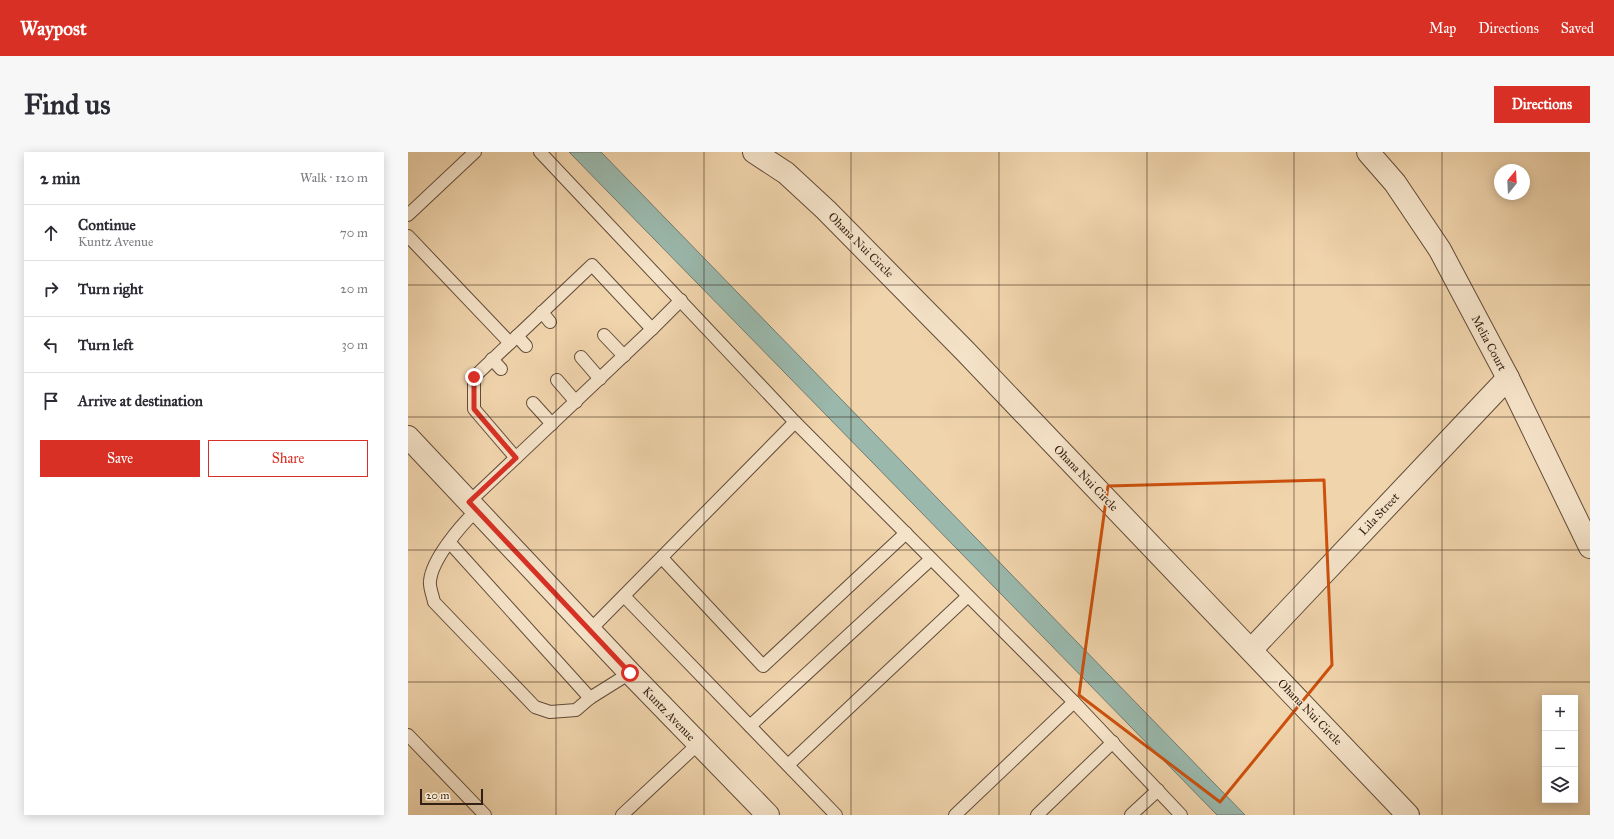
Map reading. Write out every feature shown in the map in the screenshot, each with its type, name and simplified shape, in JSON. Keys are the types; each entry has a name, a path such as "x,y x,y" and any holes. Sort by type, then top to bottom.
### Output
{"street":[{"name":"Ohana Nui Circle","path":"754,152 786,173 832,215 965,350 1408,815"},
{"name":"Melia Court","path":"1368,152 1395,183 1440,250 1508,378 1588,538"},
{"name":"Lila Street","path":"1251,650 1508,378"},
{"name":"Kuntz Avenue","path":"408,438 630,673 768,815"}],"lane":[{"path":"408,215 475,152"},
{"path":"540,152 795,422 1074,702 1181,815"},
{"path":"408,236 513,339 526,346"},
{"path":"516,458 474,409 474,377 513,339 542,312 568,295 592,265 652,329"},
{"path":"630,673 590,698 576,710 550,712 535,708 434,602 430,582 436,560 450,543 473,506 516,458 681,300"},
{"path":"542,312 550,322"},
{"path":"604,335 624,356"},
{"path":"581,357 600,379"},
{"path":"492,359 500,369"},
{"path":"557,380 576,402"},
{"path":"533,403 552,424"},
{"path":"590,630 795,422"},
{"path":"662,558 763,666 906,533"},
{"path":"450,543 590,698"},
{"path":"750,726 931,559"},
{"path":"624,596 836,815"},
{"path":"788,765 968,596"},
{"path":"955,815 1074,702"},
{"path":"408,735 485,815"},
{"path":"1037,815 1113,742"},
{"path":"622,815 698,744"},
{"path":"1131,815 1158,790"}],"highlighted area":[{"path":"1324,480 1332,665 1220,802 1079,695 1108,486"}],"shaded area":[{"path":"569,152 601,152 1245,815 1217,815"}],"route":[{"path":"474,377 474,409 516,458 469,502 630,673"}]}
